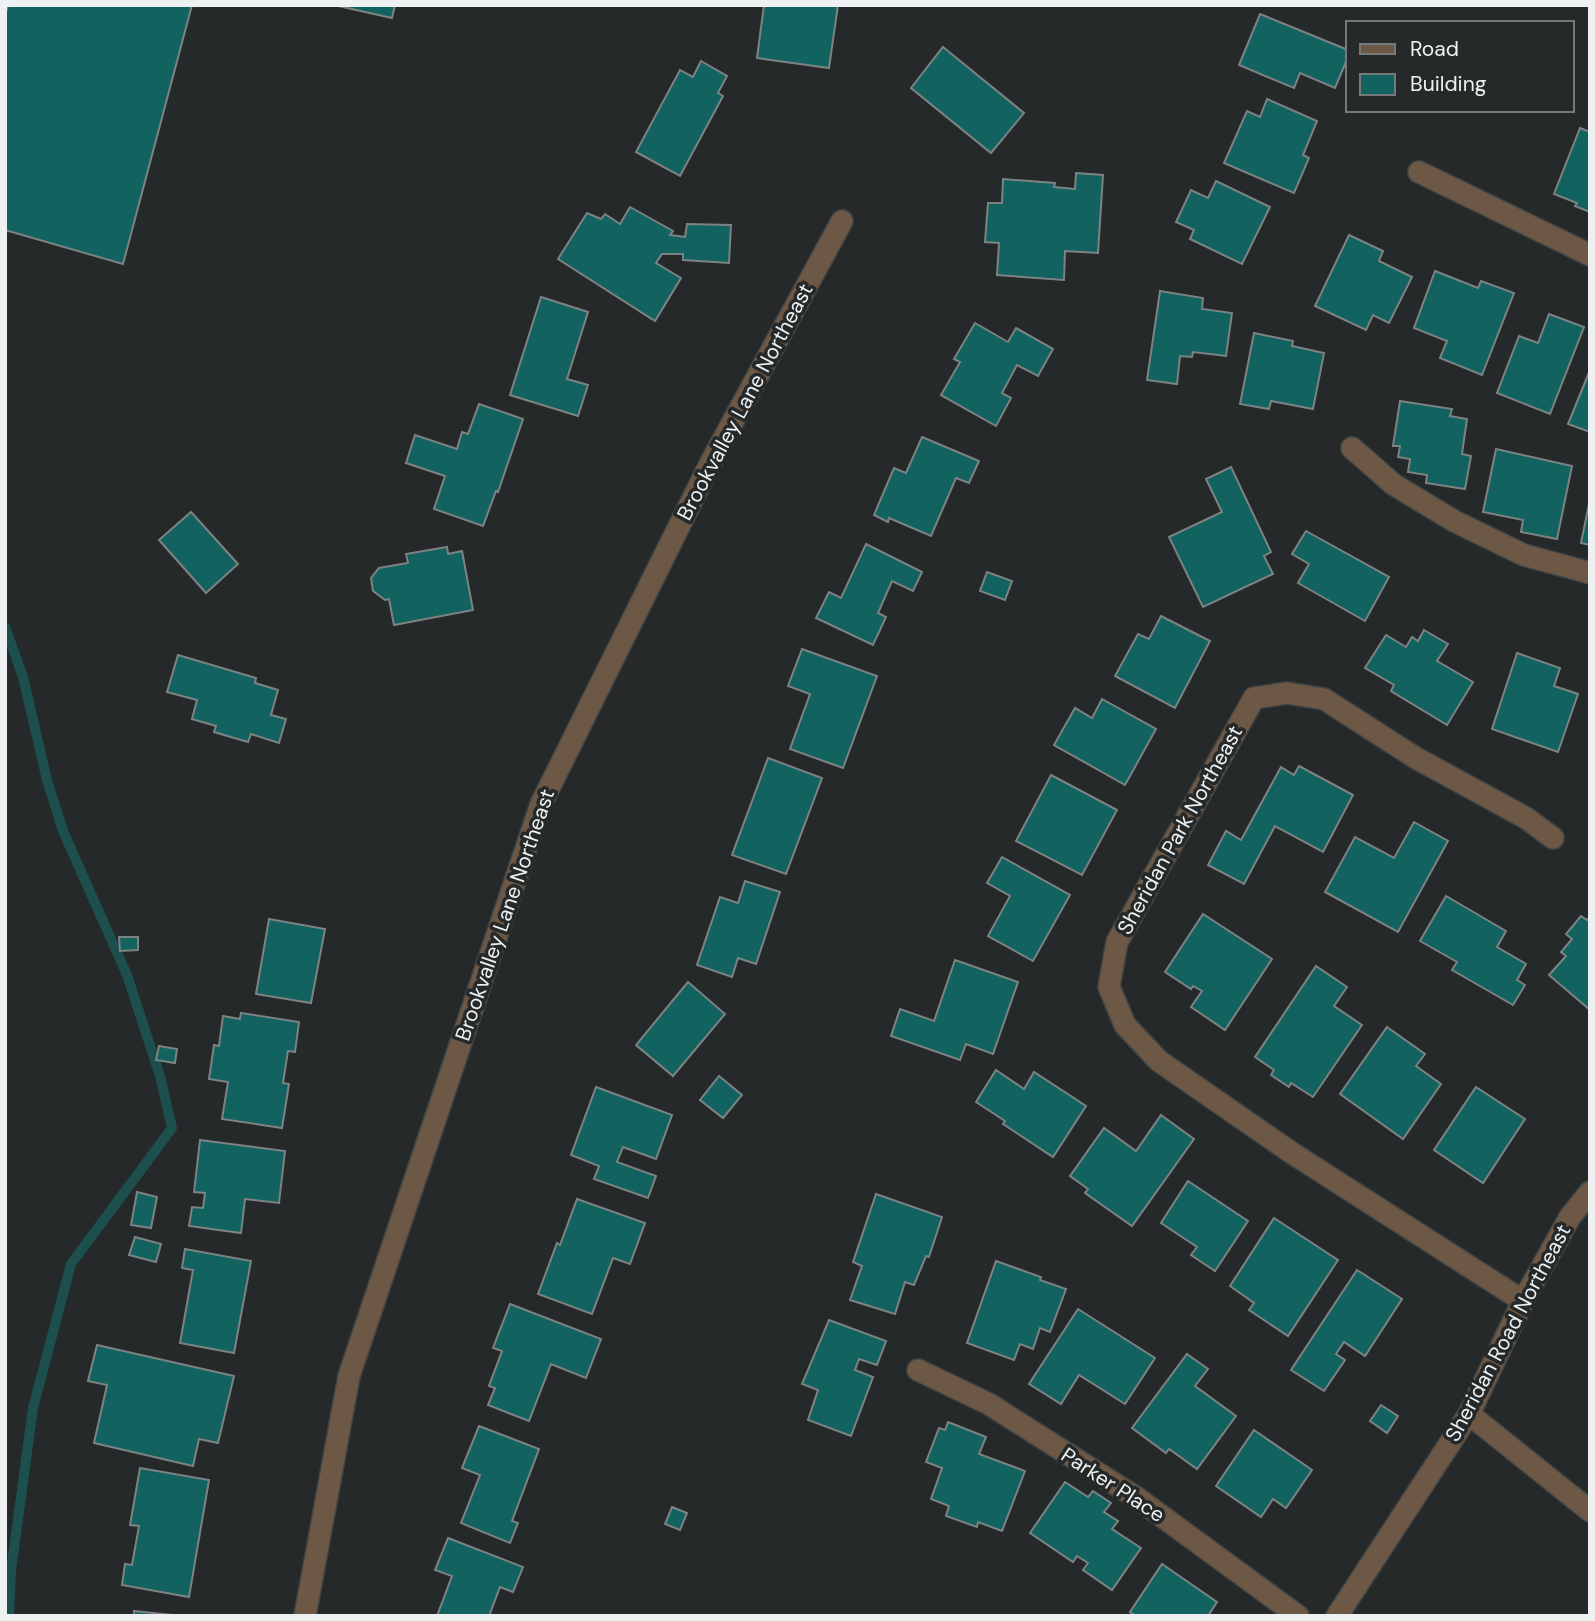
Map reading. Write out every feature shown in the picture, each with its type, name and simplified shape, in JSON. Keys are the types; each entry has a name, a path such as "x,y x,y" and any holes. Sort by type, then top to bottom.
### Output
{"street":[{"path":"1419,172 1590,255"},
{"name":"Brookvalley Lane Northeast","path":"305,1616 349,1376 541,804 711,462 842,220"},
{"path":"1352,448 1394,484 1454,521 1524,555 1590,573"},
{"name":"Sheridan Park Northeast","path":"1522,1301 1292,1153 1159,1061 1125,1025 1108,988 1117,942 1254,698 1287,693 1324,699 1416,758 1526,818 1553,838"},
{"name":"Sheridan Road Northeast","path":"1337,1616 1469,1414 1522,1301 1570,1217 1590,1192"},
{"name":"Parker Place","path":"918,1370 989,1404 1137,1498 1298,1616"},
{"path":"1469,1414 1590,1511"}],"building":[{"path":"8,5 192,5 123,264 5,230 5,16"},
{"path":"334,5 395,5 392,18"},
{"path":"764,5 838,5 829,68 757,58"},
{"path":"1260,14 1346,49 1346,62 1335,88 1300,73 1294,88 1239,65"},
{"path":"943,47 1024,113 991,153 911,88"},
{"path":"701,61 727,76 718,93 723,96 680,176 636,152 680,70 693,77"},
{"path":"1267,99 1317,121 1303,155 1309,158 1294,193 1224,163 1247,111 1260,117"},
{"path":"1580,128 1590,132 1590,212 1575,206 1577,203 1554,194"},
{"path":"1076,173 1103,175 1098,253 1065,251 1064,280 997,275 999,243 985,242 988,203 1002,203 1003,179 1055,183 1054,187 1075,189"},
{"path":"1216,181 1270,207 1242,264 1190,239 1194,230 1176,222 1191,190 1208,198"},
{"path":"630,207 673,231 670,235 685,237 687,224 731,225 729,263 683,260 683,254 662,254 656,263 681,278 655,321 558,259 587,213 601,219 605,214 620,224"},
{"path":"1349,235 1383,251 1379,261 1412,277 1389,323 1373,315 1366,330 1315,306"},
{"path":"1435,271 1478,288 1481,281 1514,293 1482,375 1440,358 1447,341 1414,328"},
{"path":"1160,291 1203,298 1202,309 1232,313 1226,356 1193,352 1192,357 1180,356 1177,384 1147,380"},
{"path":"541,297 588,312 567,379 588,385 578,416 510,395"},
{"path":"1549,314 1584,327 1550,414 1497,393 1519,336 1538,343"},
{"path":"975,323 1008,342 1016,328 1053,349 1038,376 1017,365 1002,393 1011,398 996,426 941,395 960,362 954,359"},
{"path":"1254,333 1293,341 1292,346 1324,353 1313,409 1271,401 1269,409 1240,404"},
{"path":"1590,370 1590,432 1568,424"},
{"path":"1400,401 1452,409 1450,416 1467,419 1462,454 1471,456 1465,489 1426,483 1427,475 1408,472 1410,459 1398,457 1400,446 1393,446"},
{"path":"479,404 523,419 498,492 496,491 483,526 434,509 445,476 406,463 415,435 457,449 462,432 468,434"},
{"path":"922,437 979,461 969,483 956,478 931,536 889,518 888,522 874,515 894,468 906,473"},
{"path":"1496,449 1572,466 1557,539 1521,532 1523,520 1483,512"},
{"path":"1231,467 1271,552 1264,556 1273,574 1203,607 1169,537 1222,512 1206,479"},
{"path":"1590,499 1590,545 1581,543"},
{"path":"191,512 238,564 206,593 159,540"},
{"path":"1306,531 1389,577 1365,621 1298,583 1309,564 1292,554"},
{"path":"866,544 922,572 913,591 892,581 878,613 886,617 873,645 816,618 829,592 841,598"},
{"path":"447,547 448,554 462,551 473,610 394,625 389,599 385,600 373,591 371,578 379,568 408,563 406,554"},
{"path":"987,572 1012,581 1005,600 980,591"},
{"path":"1161,616 1210,641 1175,708 1115,676 1138,634 1149,639"},
{"path":"1424,630 1448,644 1437,661 1473,682 1447,725 1391,691 1394,685 1365,668 1386,635 1406,647 1412,637 1418,641"},
{"path":"802,649 877,676 843,768 790,749 810,694 788,686"},
{"path":"1517,653 1560,668 1554,686 1578,694 1558,752 1492,729"},
{"path":"178,655 256,678 255,683 278,690 271,715 286,719 279,743 251,734 248,742 214,732 216,726 192,719 197,700 167,692"},
{"path":"1102,699 1156,729 1125,785 1054,745 1075,708 1092,718"},
{"path":"768,758 822,778 786,874 732,855"},
{"path":"1299,766 1353,795 1323,852 1275,826 1244,884 1208,865 1226,831 1241,840 1281,767 1294,775"},
{"path":"1051,775 1117,810 1082,875 1016,841"},
{"path":"1414,822 1448,841 1398,932 1325,892 1355,837 1394,858"},
{"path":"1002,857 1070,895 1033,961 988,936 1010,896 987,883"},
{"path":"745,881 780,892 756,964 738,958 732,977 697,965 720,897 738,903"},
{"path":"1446,896 1506,931 1497,947 1526,964 1517,980 1525,985 1513,1005 1452,970 1457,962 1420,941"},
{"path":"1203,914 1272,959 1225,1030 1191,1007 1202,991 1193,986 1191,989 1165,972"},
{"path":"1581,916 1587,920 1590,917 1590,1010 1549,975 1566,956 1561,952 1572,939 1566,934"},
{"path":"269,919 325,929 311,1003 256,994"},
{"path":"119,937 138,937 138,950 120,951"},
{"path":"955,960 1018,982 993,1054 966,1044 960,1060 891,1036 900,1009 934,1021"},
{"path":"1316,966 1347,987 1334,1006 1362,1025 1313,1097 1291,1083 1289,1087 1271,1075 1274,1070 1255,1057"},
{"path":"688,982 725,1014 673,1076 636,1045"},
{"path":"241,1013 299,1022 295,1052 288,1051 283,1083 289,1084 282,1128 222,1119 228,1082 209,1079 214,1045 219,1046 223,1016 240,1019"},
{"path":"1387,1027 1425,1054 1416,1066 1441,1084 1403,1139 1340,1094"},
{"path":"159,1046 177,1049 175,1063 156,1060"},
{"path":"996,1070 1024,1089 1034,1072 1086,1106 1053,1157 1003,1124 1005,1121 976,1102"},
{"path":"719,1076 742,1095 723,1118 700,1100"},
{"path":"596,1087 672,1115 656,1159 623,1147 617,1162 656,1176 648,1198 594,1179 599,1166 571,1155"},
{"path":"1476,1087 1525,1119 1483,1183 1434,1150"},
{"path":"1161,1115 1194,1139 1132,1226 1085,1193 1088,1189 1070,1176 1104,1128 1136,1151"},
{"path":"200,1140 285,1151 279,1203 245,1199 241,1233 189,1226 192,1207 203,1208 205,1193 194,1192"},
{"path":"1188,1181 1248,1221 1215,1271 1191,1255 1197,1247 1161,1223"},
{"path":"137,1192 157,1197 151,1228 131,1225"},
{"path":"876,1194 942,1217 929,1257 926,1256 914,1285 905,1282 895,1314 850,1300 862,1266 853,1262"},
{"path":"577,1199 645,1223 630,1264 613,1258 592,1314 538,1294"},
{"path":"1274,1218 1338,1260 1288,1336 1249,1310 1254,1303 1230,1286"},
{"path":"135,1237 161,1244 156,1262 129,1255"},
{"path":"185,1249 251,1261 234,1353 180,1343 193,1270 182,1268"},
{"path":"996,1261 1066,1289 1050,1332 1040,1328 1033,1349 1020,1344 1014,1360 967,1343"},
{"path":"1357,1270 1402,1299 1365,1356 1344,1342 1336,1354 1345,1360 1324,1391 1291,1370"},
{"path":"510,1304 601,1339 586,1378 551,1364 529,1421 488,1405 495,1388 489,1386 502,1351 493,1348"},
{"path":"1078,1309 1155,1358 1125,1404 1079,1375 1061,1404 1029,1384"},
{"path":"829,1320 886,1341 877,1365 859,1359 855,1370 873,1377 851,1436 808,1420 818,1390 802,1384"},
{"path":"97,1345 234,1376 218,1443 199,1439 193,1466 94,1443 107,1385 88,1381"},
{"path":"1187,1354 1208,1369 1195,1386 1236,1416 1197,1469 1169,1449 1166,1453 1132,1428"},
{"path":"1381,1405 1398,1416 1387,1433 1370,1421"},
{"path":"948,1422 986,1437 979,1454 1025,1471 1002,1531 978,1522 977,1527 946,1516 949,1506 931,1499 942,1468 926,1462 939,1428 945,1430"},
{"path":"479,1426 539,1449 512,1521 518,1523 510,1543 461,1523 480,1475 462,1468"},
{"path":"1254,1430 1312,1470 1286,1508 1273,1499 1261,1517 1216,1486"},
{"path":"140,1468 209,1480 189,1597 122,1585 125,1564 132,1565 139,1526 130,1525"},
{"path":"1065,1482 1088,1497 1093,1491 1111,1503 1104,1512 1118,1521 1112,1529 1141,1548 1112,1590 1083,1570 1088,1563 1077,1556 1073,1562 1030,1533"},
{"path":"672,1507 687,1513 680,1530 665,1524"},
{"path":"448,1538 523,1567 513,1592 500,1587 489,1616 437,1616 452,1576 435,1570"},
{"path":"1162,1564 1217,1602 1208,1616 1136,1616 1130,1612"},
{"path":"134,1611 182,1616 134,1616"}],"waterway":[{"path":"5,627 23,677 47,780 63,831 127,975 160,1076 172,1128 71,1264 33,1408 11,1571 9,1616"}]}
